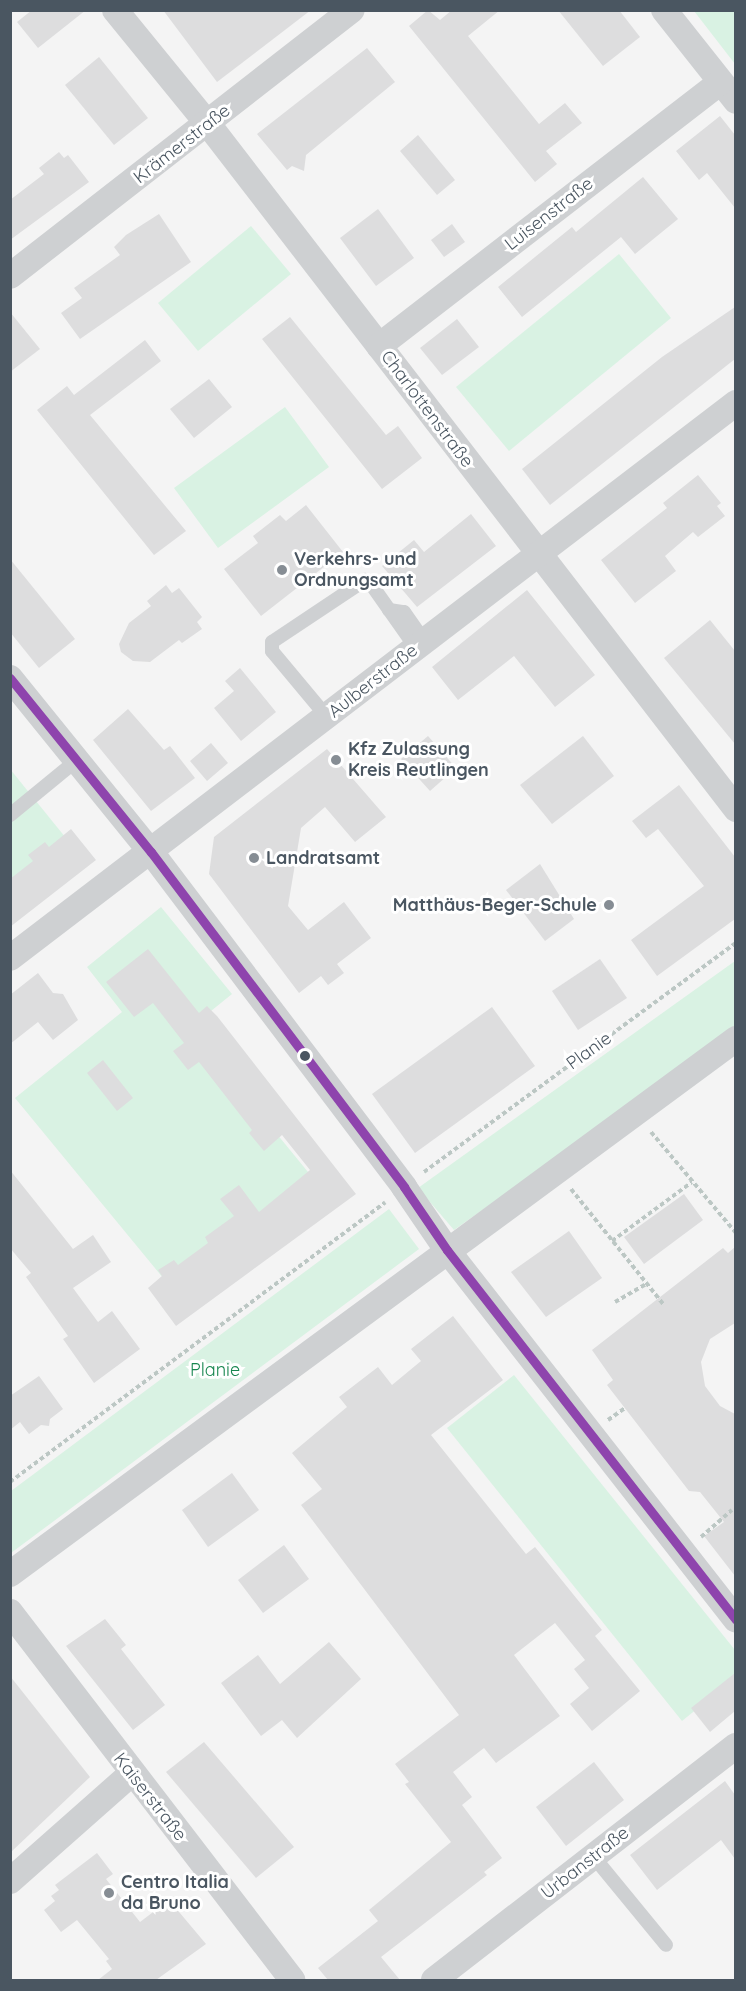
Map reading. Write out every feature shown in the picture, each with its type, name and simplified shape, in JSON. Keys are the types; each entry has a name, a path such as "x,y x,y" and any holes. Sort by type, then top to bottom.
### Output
{"street":[{"name":"Charlottenstraße","path":"115,10 208,124 539,555 661,709 735,809"},
{"name":"Krämerstraße","path":"10,276 352,10"},
{"path":"663,10 728,91"},
{"name":"Luisenstraße","path":"379,346 728,91"},
{"name":"Aulberstraße","path":"10,958 735,403"},
{"path":"10,678 151,852 404,1187 447,1250 735,1620"},
{"path":"10,1574 735,1039"},
{"name":"Kaiserstraße","path":"10,1612 292,1980"},
{"name":"Urbanstraße","path":"434,1980 735,1746"},
{"path":"10,1881 132,1773"}],"lane":[{"path":"327,717 272,651 272,642 358,582 371,584 389,610 421,645"},
{"path":"10,815 76,760"},
{"path":"593,1856 666,1945"}],"path":[{"name":"Planie","path":"10,1482 735,943"},
{"path":"635,1112 735,1233"},
{"path":"556,1170 664,1305"},
{"path":"612,1241 692,1182"},
{"path":"615,1302 646,1284"},
{"path":"720,1522 732,1510"}],"green space":[{"path":"694,11 735,11 735,64"},
{"path":"251,226 291,274 198,351 158,303"},
{"path":"619,254 671,318 509,451 456,387"},
{"path":"285,407 329,467 218,548 174,488"},
{"path":"10,769 87,864 10,925"},
{"path":"161,907 232,994 190,1028 326,1194 187,1307 15,1098 122,1012 87,967"},
{"path":"735,961 735,1032 454,1230 418,1188"},
{"name":"Planie","path":"389,1209 419,1249 11,1553 11,1491"},
{"path":"514,1375 735,1650 735,1678 682,1721 447,1428"}],"building":[{"path":"32,10 86,10 38,48 17,22"},
{"path":"163,10 311,10 217,82"},
{"path":"428,10 440,20 452,10 500,10 468,36 539,124 565,103 582,123 546,151 557,164 535,182 409,26"},
{"path":"558,10 619,10 640,37 603,66"},
{"path":"367,48 395,82 306,155 304,171 292,166 287,170 257,134"},
{"path":"99,57 148,118 114,145 65,85"},
{"path":"720,116 735,135 735,208 707,173 699,180 676,151"},
{"path":"418,135 455,180 437,195 400,151"},
{"path":"59,152 64,158 68,155 89,182 10,240 10,200 44,174 39,168"},
{"path":"643,177 678,219 635,254 621,237 522,317 498,287 572,227 576,232"},
{"path":"378,209 414,258 376,286 340,238"},
{"path":"159,214 191,262 80,339 61,313 82,298 74,288 120,255 114,247 126,235"},
{"path":"452,224 465,242 444,257 431,240"},
{"path":"735,307 735,359 550,505 522,469 662,357"},
{"path":"10,312 40,349 10,372"},
{"path":"290,317 386,435 398,426 422,458 382,489 262,339"},
{"path":"457,319 479,347 442,375 420,348"},
{"path":"145,340 161,361 90,415 186,531 154,555 37,410 67,386 74,395"},
{"path":"209,379 232,407 194,438 170,409"},
{"path":"698,475 721,503 717,506 725,516 698,537 693,532 665,556 676,571 635,603 601,560 667,508 663,503"},
{"path":"306,505 343,552 261,616 224,569 258,543 253,536 280,515 286,521"},
{"path":"471,514 496,546 417,607 382,566 414,540 424,552"},
{"path":"10,559 75,639 39,668 10,632"},
{"path":"166,585 172,593 179,588 202,617 197,622 202,629 182,643 179,640 150,662 133,661 121,652 119,644 129,623 151,606 147,601"},
{"path":"527,590 595,675 555,707 514,656 458,700 432,667"},
{"path":"710,620 735,651 735,744 664,658"},
{"path":"240,668 276,712 241,741 214,708 234,691 225,681"},
{"path":"128,709 164,750 170,746 195,778 151,811 93,740"},
{"path":"428,736 456,768 430,791 401,759"},
{"path":"583,736 614,776 552,824 520,785"},
{"path":"211,743 228,763 207,781 190,761"},
{"name":"Landratsamt","path":"327,749 386,817 355,842 325,807 301,828 288,906 308,930 344,902 371,938 337,964 344,973 328,985 321,976 299,993 209,874 214,837"},
{"path":"679,785 735,857 735,919 657,976 631,940 704,886 658,829 646,838 632,821"},
{"path":"71,829 96,860 10,927 10,879 33,861 28,855 45,842 49,847"},
{"path":"540,864 574,919 545,941 506,890"},
{"path":"148,949 199,1013 207,1006 217,1016 356,1194 176,1326 148,1288 162,1276 158,1270 174,1260 178,1265 208,1243 205,1237 234,1216 220,1199 239,1185 259,1212 310,1170 282,1135 264,1151 249,1133 252,1130 199,1062 188,1070 173,1051 184,1043 153,1003 134,1017 106,982"},
{"path":"600,959 627,998 578,1030 552,991"},
{"path":"38,973 53,993 63,994 78,1020 53,1040 38,1022 10,1044 10,995"},
{"path":"492,1007 535,1066 415,1153 372,1094"},
{"path":"103,1060 133,1098 117,1111 87,1073"},
{"path":"10,1170 73,1249 93,1235 111,1262 73,1288 98,1322 112,1311 140,1349 94,1383 63,1339 68,1336 26,1277 31,1273 10,1248"},
{"path":"684,1194 703,1220 644,1264 624,1237"},
{"path":"569,1231 602,1278 546,1317 511,1272"},
{"path":"735,1247 735,1323 710,1339 701,1362 705,1386 720,1406 735,1414 735,1576 704,1536 724,1522 700,1492 689,1491 607,1385 613,1380 592,1350 723,1248 728,1253"},
{"path":"453,1316 503,1380 431,1435 526,1554 535,1547 602,1630 595,1636 640,1691 592,1731 570,1704 589,1688 574,1669 585,1660 555,1623 514,1655 560,1716 496,1763 484,1748 453,1772 472,1797 462,1805 502,1858 484,1872 487,1875 381,1957 400,1980 328,1980 318,1968 378,1921 369,1910 451,1842 405,1784 409,1782 395,1764 459,1715 301,1505 322,1489 292,1453 347,1407 339,1397 378,1367 392,1385 421,1361 411,1349"},
{"path":"39,1376 63,1409 50,1419 49,1426 41,1425 29,1434 20,1422 10,1430 10,1396"},
{"path":"232,1473 259,1510 208,1547 182,1510"},
{"path":"284,1545 309,1579 263,1613 238,1580"},
{"path":"105,1619 126,1645 121,1649 165,1705 133,1730 66,1646"},
{"path":"329,1642 361,1679 297,1738 282,1720 261,1736 221,1683 258,1655 280,1684"},
{"path":"735,1673 735,1711 710,1732 691,1708"},
{"path":"10,1676 90,1777 10,1853"},
{"path":"204,1742 294,1847 256,1878 166,1772"},
{"path":"594,1762 624,1800 566,1846 536,1807"},
{"path":"725,1781 735,1795 735,1859 721,1840 657,1890 630,1855"},
{"path":"97,1853 113,1874 106,1879 140,1922 169,1900 206,1944 156,1980 98,1980 112,1969 106,1961 109,1959 77,1920 61,1932 44,1910 55,1901 51,1896 59,1890 55,1885"}],"transit line":[{"path":"10,678 151,852 404,1187 447,1250 736,1620"}],"place":[{"name":"Verkehrs- und Ordnungsamt","path":"282,570"},
{"name":"Kfz Zulassung Kreis Reutlingen","path":"336,760"},
{"name":"Landratsamt","path":"254,858"},
{"name":"Matthäus-Beger-Schule","path":"609,905"},
{"name":"Centro Italia da Bruno","path":"109,1893"}]}
